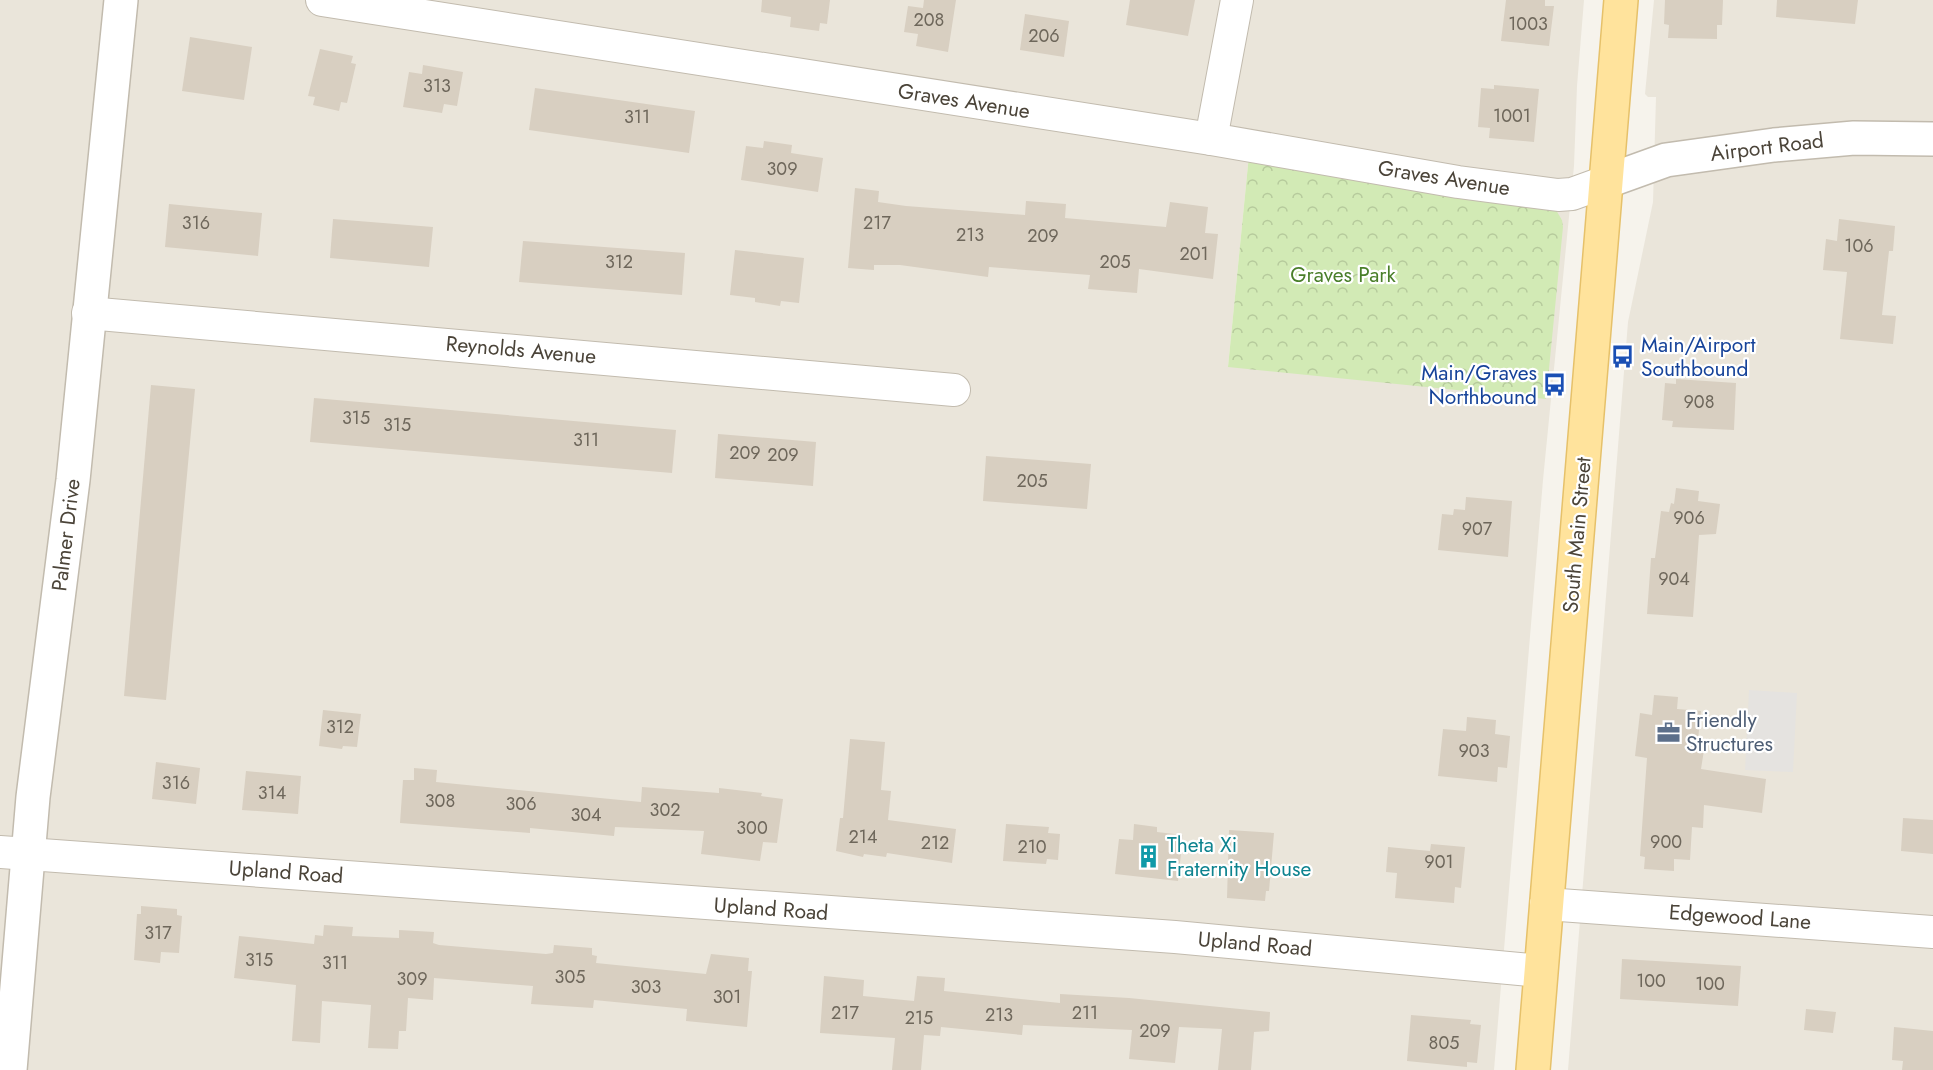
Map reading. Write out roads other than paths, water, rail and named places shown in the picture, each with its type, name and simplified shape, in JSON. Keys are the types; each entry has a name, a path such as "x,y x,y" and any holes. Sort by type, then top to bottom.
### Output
{"main road":[{"name":"South Main Street","path":"1533,1070 1621,0"}],"street":[{"name":"Palmer Drive","path":"10,1070 14,854 34,785 73,480 121,0"},
{"name":"Graves Avenue","path":"322,0 1212,139 1458,182 1558,195 1572,194 1605,182"},
{"path":"1212,139 1238,0"},
{"name":"Airport Road","path":"1605,182 1666,160 1774,145 1854,138 1933,139"},
{"name":"Reynolds Avenue","path":"88,313 954,390"},
{"name":"Upland Road","path":"14,854 1174,937 1541,971"},
{"name":"Edgewood Lane","path":"1546,904 1933,932"}],"place":[{"name":"Main/Airport Southbound","path":"1623,357"},
{"name":"Main/Graves Northbound","path":"1555,385"},
{"name":"Friendly Structures","path":"1668,732"},
{"name":"Theta Xi Fraternity House","path":"1149,857"}],"park label":[{"name":"Graves Park","path":"1343,275"}]}
